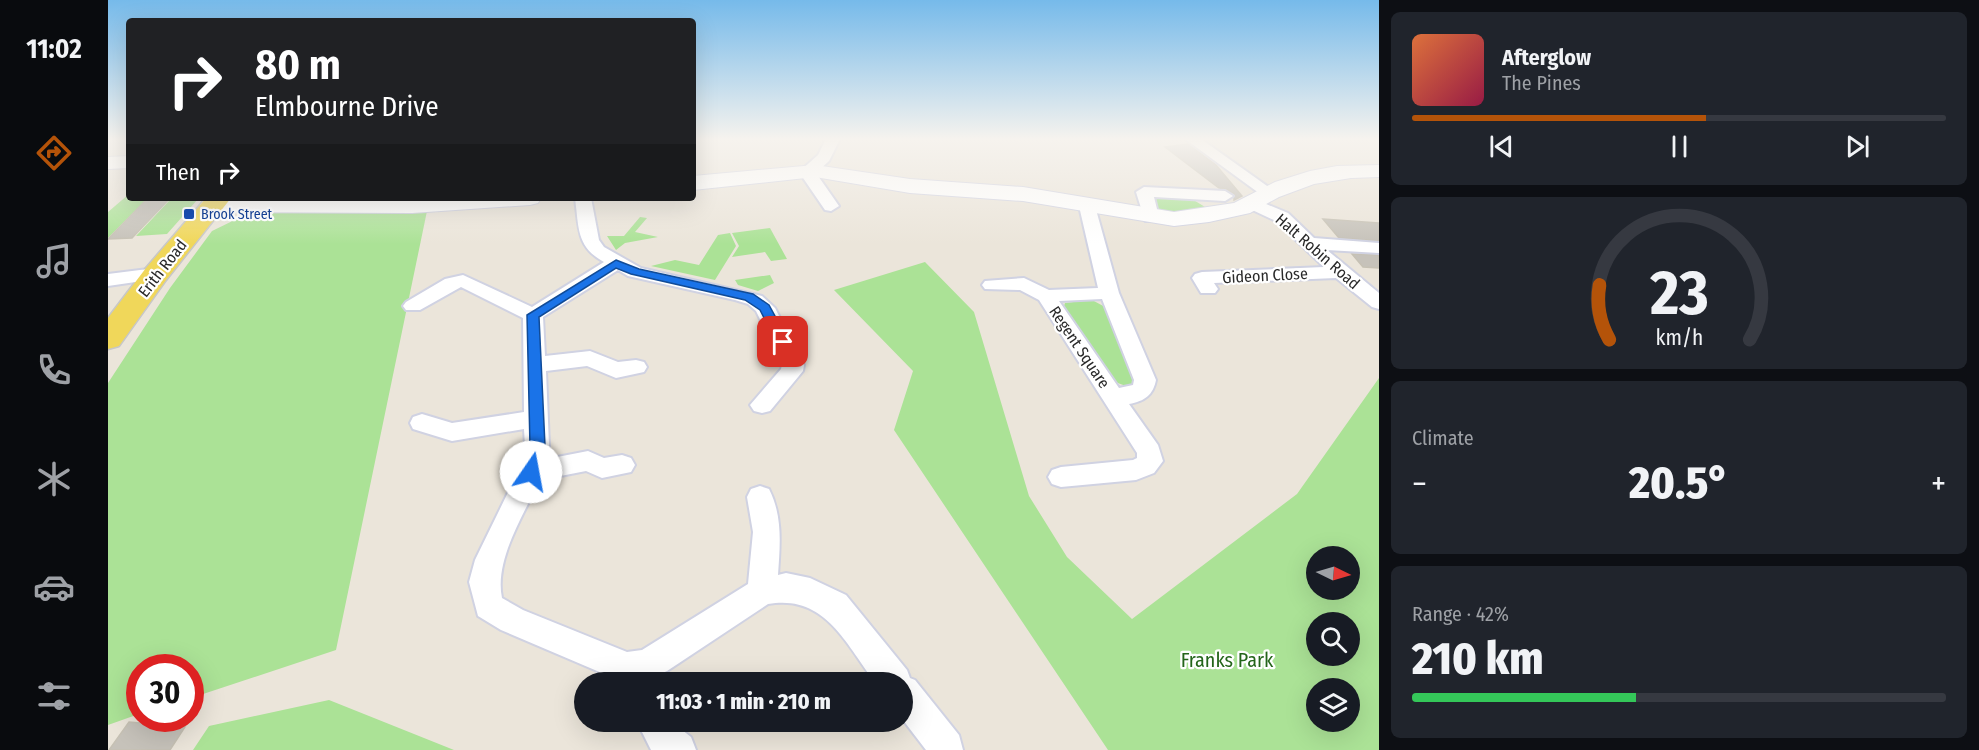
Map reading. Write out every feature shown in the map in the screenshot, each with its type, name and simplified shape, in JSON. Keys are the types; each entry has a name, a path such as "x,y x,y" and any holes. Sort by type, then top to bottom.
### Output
{"main road":[{"name":"Erith Road","path":"108,339 156,274 216,202"}],"street":[{"path":"696,183 786,174"},
{"path":"808,174 831,206"},
{"path":"831,174 910,186 1023,194 1151,217 1191,218 1261,198 1315,176 1341,174"},
{"name":"Halt Robin Road","path":"1233,174 1282,216 1340,272 1379,303"},
{"path":"1151,217 1143,192 1225,196"},
{"path":"216,202 412,206 486,201"},
{"path":"584,201 590,240 597,251 616,263 635,272 741,294 755,300 765,308 793,365 792,371 762,405"},
{"name":"Regent Square","path":"1087,206 1109,293 1145,380 1143,389 1133,394 1114,397"},
{"path":"1311,243 1379,248"},
{"path":"533,315 616,263"},
{"name":"Gideon Close","path":"1208,289 1202,278 1340,272"},
{"path":"108,280 156,274"},
{"path":"413,306 452,283 463,281 533,315"},
{"name":"Regent Square","path":"992,285 1024,284 1046,296 1149,452 1150,461 1136,471 1061,477"},
{"name":"Regent Square","path":"1046,296 1109,293"},
{"path":"533,315 537,446 531,472 489,560 484,582 489,606 512,620 625,672"},
{"path":"534,365 590,358 616,370 636,367"},
{"path":"422,423 452,432 535,419"},
{"path":"531,472 588,461 602,468 622,465"},
{"path":"760,497 767,532 762,591"},
{"path":"635,672 762,591 786,587 810,592 835,605 887,672"},
{"path":"913,705 946,748"},
{"path":"659,732 678,750"}],"green space":[{"path":"126,197 126,201 145,201 108,238 108,212"},
{"path":"1155,197 1192,199 1210,210 1177,214 1159,210 1152,200"},
{"path":"169,201 196,201 167,234 136,236"},
{"path":"427,211 336,650 204,694 204,654 126,654 126,719 108,725 108,383 170,288 212,231 251,212"},
{"path":"640,217 647,218 635,232 658,237 625,243 616,250 607,236 624,236"},
{"path":"770,228 787,259 771,261 765,252 732,257 739,246 732,233"},
{"path":"730,233 736,246 715,280 651,266 675,260 699,265 718,235"},
{"name":"Franks Park","path":"925,262 974,312 1029,496 1067,557 1132,619 1297,494 1379,378 1379,750 1108,750 894,430 913,371 834,290"},
{"path":"770,275 774,283 758,291 738,285 735,280"},
{"path":"1092,300 1107,308 1137,381 1135,385 1126,386 1115,382 1063,309 1065,303"},
{"path":"329,700 454,750 193,750 209,726"}],"building":[{"path":"1201,174 1224,174 1242,196 1234,200 1234,194 1219,188"},
{"path":"145,201 167,201 132,238 108,239"},
{"path":"1323,219 1379,223 1379,241 1339,238"},
{"path":"1352,254 1379,255 1379,268 1363,267"},
{"path":"126,726 126,732 182,732 170,750 109,750"}],"place":[{"name":"Brook Street","path":"189,214"}],"route":[{"path":"531,472 537,446 533,315 616,263 635,272 749,297 765,308 783,342"}]}
